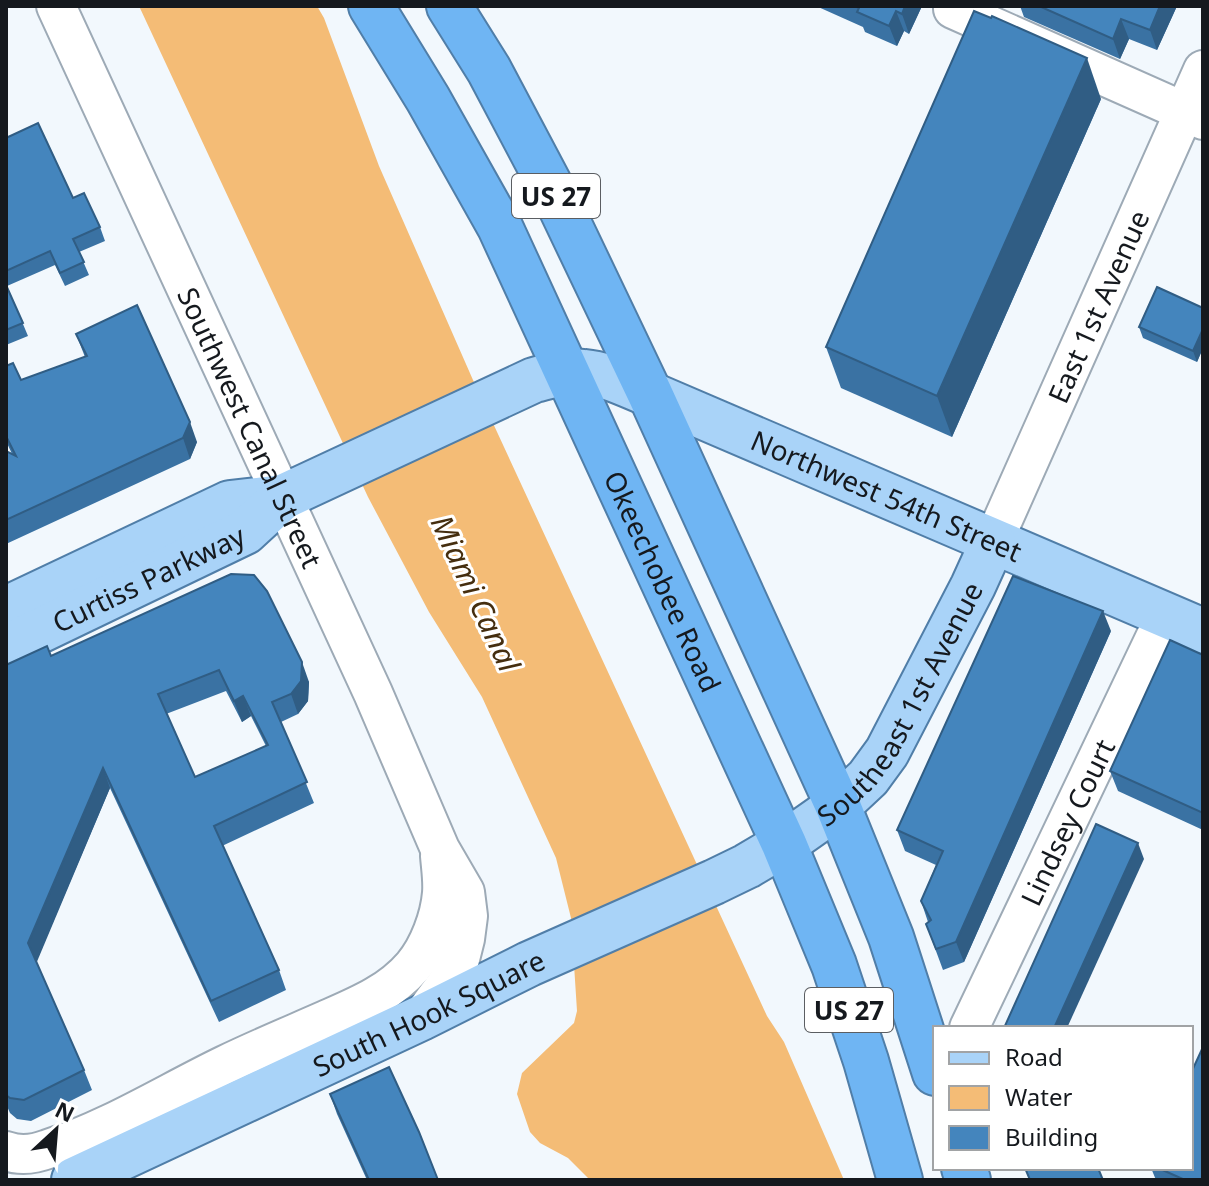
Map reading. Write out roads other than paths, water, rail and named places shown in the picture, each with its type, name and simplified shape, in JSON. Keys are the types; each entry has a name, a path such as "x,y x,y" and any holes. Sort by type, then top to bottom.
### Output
{"highway":[{"name":"Okeechobee Road","path":"371,6 500,227 784,844 834,965 866,1061 900,1180"},
{"name":"US 27","path":"449,6 489,70 553,191 650,394 838,806 893,942 933,1067"}],"main road":[{"name":"Curtiss Parkway","path":"6,647 245,532 283,497 534,380 567,372"},
{"name":"Northwest 54th Street","path":"567,372 606,377 650,394 1184,623"},
{"name":"Curtiss Parkway","path":"6,609 230,503 283,497"},
{"name":"Southeast 1st Avenue","path":"784,844 838,806 868,778 887,752 993,542"},
{"name":"South Hook Square","path":"74,1180 200,1100 421,1018 529,964 714,882 784,844"}],"street":[{"name":"Southwest Canal Street","path":"56,6 373,693 440,849 465,892 468,916 460,959 421,1018"},
{"path":"953,9 1194,116"},
{"name":"East 1st Avenue","path":"993,542 1194,116 1203,70"},
{"name":"Lindsey Court","path":"970,1026 1184,623"},
{"name":"Southwest Canal Street","path":"416,963 437,919 442,892 440,849"},
{"name":"South Hook Square","path":"6,1151 31,1154 47,1150 101,1127 200,1100 227,1064 368,1002 397,983 416,963"}],"water":[{"name":"Miami Canal","path":"139,6 317,6 379,166 473,380 767,1016 784,1042 844,1180 590,1180 568,1158 540,1143 530,1132 517,1094 522,1073 574,1023 577,1011 571,918 556,858 482,697 429,612 368,497"}]}
